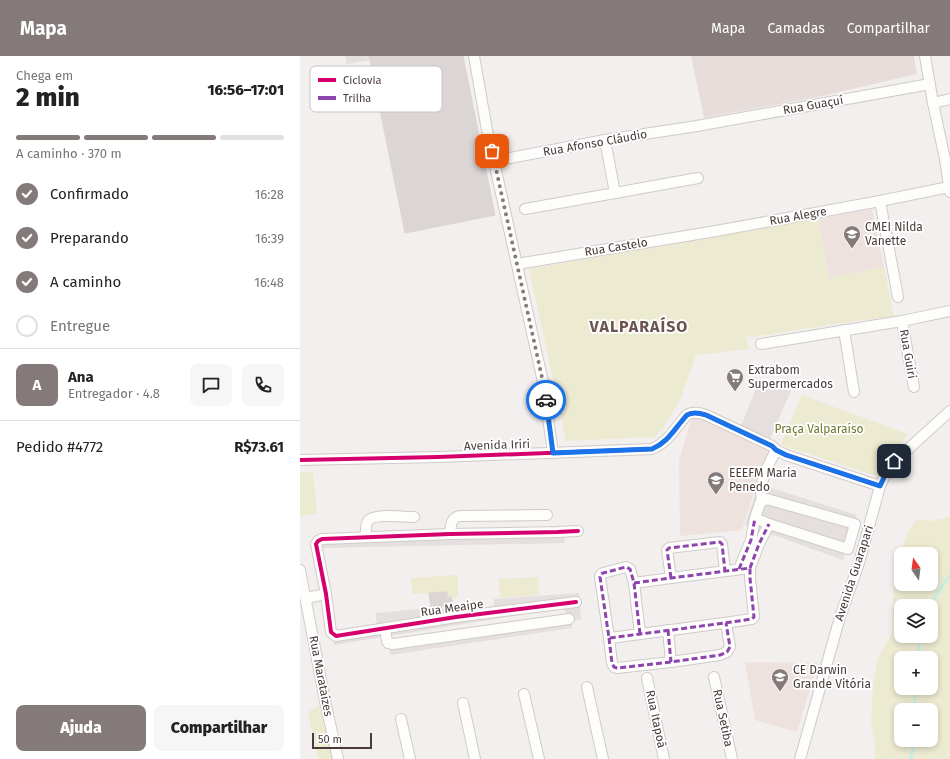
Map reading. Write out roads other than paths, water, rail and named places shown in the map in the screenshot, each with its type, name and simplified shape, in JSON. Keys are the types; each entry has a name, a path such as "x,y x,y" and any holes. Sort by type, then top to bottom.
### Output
{"street":[{"path":"474,56 487,130 543,382 553,453"},
{"path":"925,56 933,103 948,159 950,190"},
{"name":"Rua Guaçuí","path":"697,126 930,84"},
{"path":"933,103 950,99"},
{"name":"Rua Afonso Cláudio","path":"494,161 605,140 697,126"},
{"path":"605,140 615,193"},
{"path":"525,209 698,178"},
{"name":"Rua Alegre","path":"716,231 950,190"},
{"path":"880,202 898,297"},
{"name":"Rua Castelo","path":"517,264 716,231"},
{"path":"762,344 902,321 950,311"},
{"name":"Rua Guiri","path":"902,321 914,387"},
{"path":"844,330 854,392"},
{"name":"Avenida Guarapari","path":"800,759 840,617 862,552 880,486 887,471 894,461 950,411"},
{"name":"Avenida Iriri","path":"300,460 652,449 660,445 668,438 687,415 699,413 772,446 776,450 786,455 880,486"},
{"path":"762,501 760,493 762,481 776,450"},
{"path":"739,569 751,540 755,518 760,503 767,499 869,528"},
{"path":"450,534 452,521 454,517 459,516 547,515"},
{"path":"366,537 367,522 374,517 414,517"},
{"path":"755,518 769,524 862,552"},
{"path":"609,638 754,618 750,568 759,544 769,524"},
{"path":"848,549 855,524"},
{"path":"306,598 326,594 316,544 322,539 578,531"},
{"path":"672,578 667,550 669,548 720,542 722,544 725,571"},
{"path":"640,634 634,584 630,568 626,567 601,574 600,577 612,663 614,667 617,668 671,662 720,655 727,652 730,647 726,623"},
{"path":"634,584 750,568"},
{"name":"Rua Marataízes","path":"300,570 325,701 338,759"},
{"name":"Rua Meaipe","path":"326,594 331,632 336,636 456,617 576,602"},
{"path":"385,628 387,641 388,643 393,644 569,619"},
{"path":"668,630 671,662"},
{"name":"Rua Setiba","path":"714,677 732,759"},
{"name":"Rua Itapoã","path":"647,678 664,759"},
{"path":"587,687 603,759"},
{"path":"524,694 539,759"},
{"path":"463,703 475,759"},
{"path":"401,719 410,759"}],"waterway":[{"path":"934,599 950,575"},
{"path":"918,651 919,643"},
{"path":"915,695 915,703"},
{"path":"911,759 913,747"}],"place":[{"name":"CMEI Nilda Vanette","path":"852,249"},
{"name":"Extrabom Supermercados","path":"735,392"},
{"name":"EEEFM Maria Penedo","path":"716,495"},
{"name":"CE Darwin Grande Vitória","path":"780,692"}],"district":[{"name":"VALPARAÍSO","path":"639,326"}],"park label":[{"name":"Praça Valparaíso","path":"819,429"}]}
